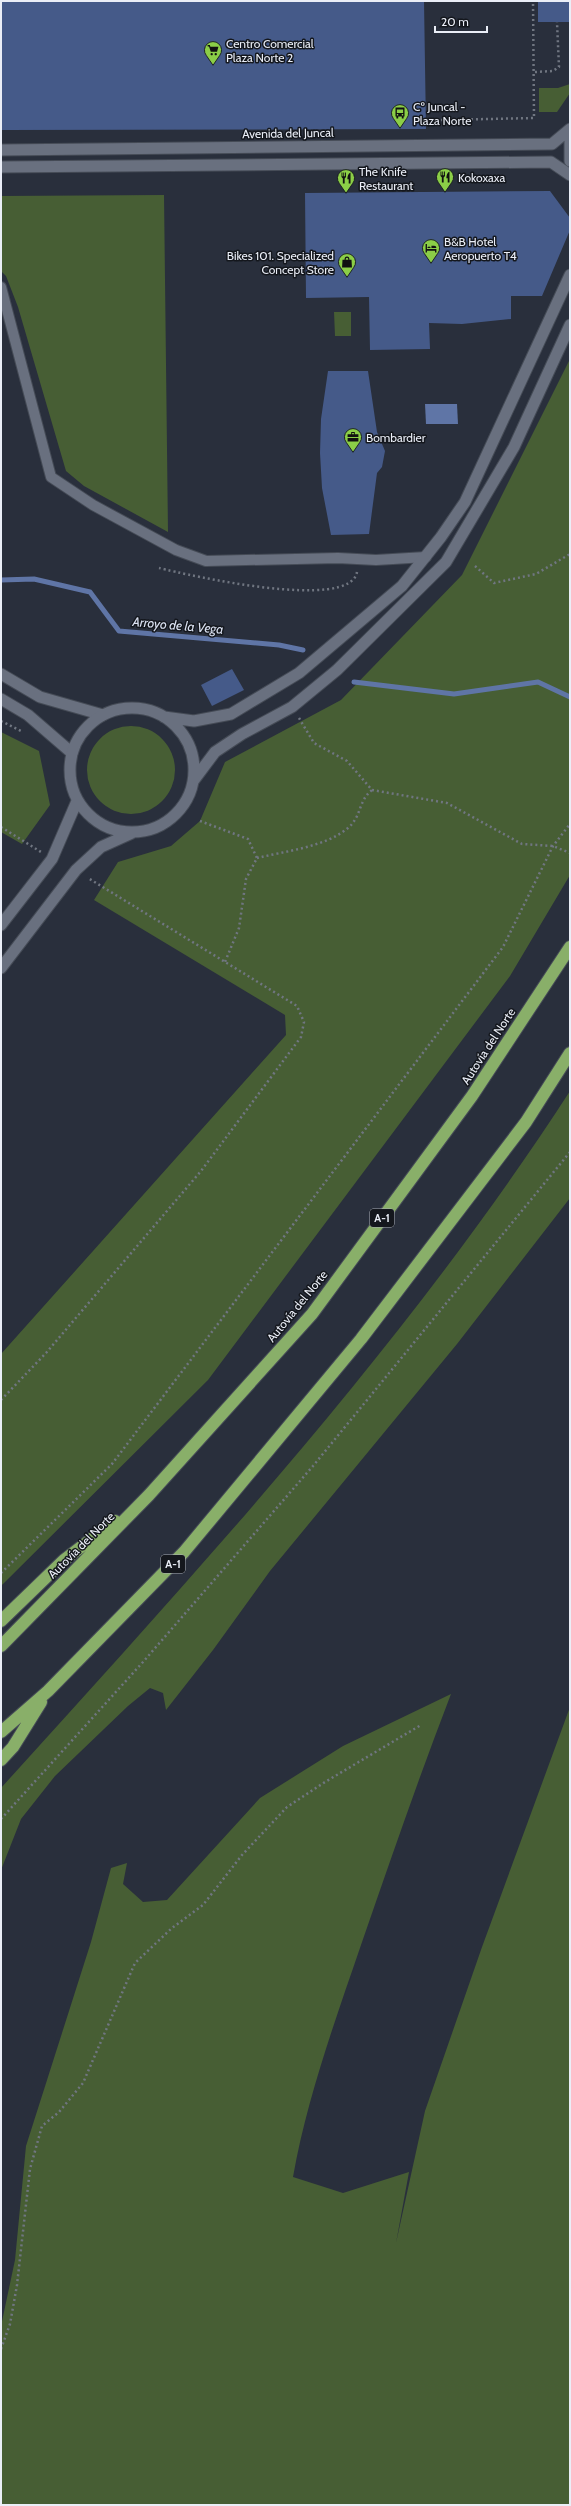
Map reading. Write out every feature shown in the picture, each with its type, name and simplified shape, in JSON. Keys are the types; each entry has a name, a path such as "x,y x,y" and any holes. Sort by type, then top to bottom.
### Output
{"highway":[{"name":"Autovía del Norte","path":"1,1646 149,1495 312,1314 472,1096 570,947"},
{"name":"A-1","path":"1,1732 48,1691 184,1552 361,1339 526,1122 570,1053"},
{"path":"1,1621 64,1560 149,1495"},
{"path":"1,1760 13,1747 48,1691"}],"street":[{"name":"Avenida del Juncal","path":"1,150 552,144 570,129"},
{"path":"570,141 570,161"},
{"path":"1,167 551,162 570,175"},
{"path":"164,717 178,729 188,744 194,762 194,780 189,797 179,811 166,823 150,830 133,832 106,827 95,820 77,801 71,786 69,770 72,754 78,738 89,725 103,715 123,708 144,709 164,717 194,720 231,714 299,673 402,586 426,557 465,502 570,275"},
{"path":"194,780 215,752 242,734 292,707 337,670 446,562 514,447 570,326"},
{"path":"1,674 40,697 103,715"},
{"path":"1,700 28,715 72,754"},
{"path":"1,926 52,859 77,801"},
{"path":"1,968 76,870 101,847 133,832"}],"lane":[{"path":"1,287 51,477 93,505 176,550 206,561 426,557"}],"path":[{"path":"442,120 534,118 535,72 533,1"},
{"path":"535,72 554,71 559,67 557,22"},
{"path":"475,566 494,583 536,574 570,554"},
{"path":"159,568 216,581 290,590 330,590 348,583 357,574 358,559"},
{"path":"292,707 314,743 347,761 372,790 447,803 522,844 553,846 570,853"},
{"path":"225,962 239,928 246,879 257,858 326,840 349,828 360,812 364,797 372,790"},
{"path":"200,820 248,839 257,858"},
{"path":"1,1573 117,1457 503,947 553,846 570,824"},
{"path":"1,827 52,859"},
{"path":"1,1400 46,1353 201,1171 302,1037 304,1022 297,1006 76,870"},
{"path":"1,1819 143,1662 313,1466 570,1152"},
{"path":"1,2349 10,2324 17,2285 30,2169 42,2126 59,2112 83,2083 135,1963 172,1928 204,1905 242,1855 287,1807 324,1782 421,1725"}],"green space":[{"path":"570,84 570,93 557,112 539,112 539,88 558,88"},
{"path":"164,195 168,532 84,486 66,471 18,307 6,276 1,271 1,196"},
{"path":"334,312 351,312 351,336 335,336"},
{"path":"570,359 570,875 510,976 208,1380 1,1586 1,1354 286,1035 285,1015 94,900 118,862 171,846 200,821 225,762 341,700 462,575"},
{"path":"131,726 148,729 156,733 168,745 172,753 175,770 172,787 168,795 156,807 148,811 131,814 114,811 106,807 94,795 90,787 87,770 90,753 94,745 106,733 114,729"},
{"path":"1,732 39,751 50,805 22,844 1,832"},
{"path":"570,1091 570,1198 457,1344 270,1571 213,1650 166,1710 163,1693 150,1688 128,1706 55,1776 21,1819 1,1870 1,1788 152,1621 300,1451 441,1275 507,1184"},
{"path":"451,1694 405,1819 332,2031 306,2118 293,2177 343,2193 409,2172 396,2243 425,2111 482,1947 570,1707 570,2505 1,2505 1,2326 15,2260 26,2146 91,1942 111,1868 127,1863 123,1884 143,1902 167,1900 260,1798 343,1746"}],"water":[{"path":"425,404 457,404 458,424 426,424"}],"building":[{"name":"Centro Comercial Plaza Norte 2","path":"1,1 424,1 426,129 1,130"},
{"path":"538,1 570,1 570,22 538,22"},
{"name":"B&B Hotel Aeropuerto T4","path":"550,191 570,218 570,230 542,296 511,296 511,319 462,324 429,323 430,349 370,350 369,297 306,298 305,193"},
{"name":"Bombardier","path":"328,371 368,371 377,432 385,451 382,467 377,473 369,534 331,535 322,488 320,453 321,419"},
{"path":"232,669 244,690 212,706 201,685"}],"waterway":[{"name":"Arroyo de la Vega","path":"1,580 34,579 90,592 119,631 279,645 303,650"},
{"name":"Arroyo de la Vega","path":"354,682 454,694 538,682 570,697"}],"place":[{"name":"Centro Comercial Plaza Norte 2","path":"213,65"},
{"name":"Cº Juncal - Plaza Norte","path":"400,128"},
{"name":"Kokoxaxa","path":"445,192"},
{"name":"The Knife Restaurant","path":"346,193"},
{"name":"B&B Hotel Aeropuerto T4","path":"431,263"},
{"name":"Bikes 101. Specialized Concept Store","path":"347,277"},
{"name":"Bombardier","path":"353,452"}]}
